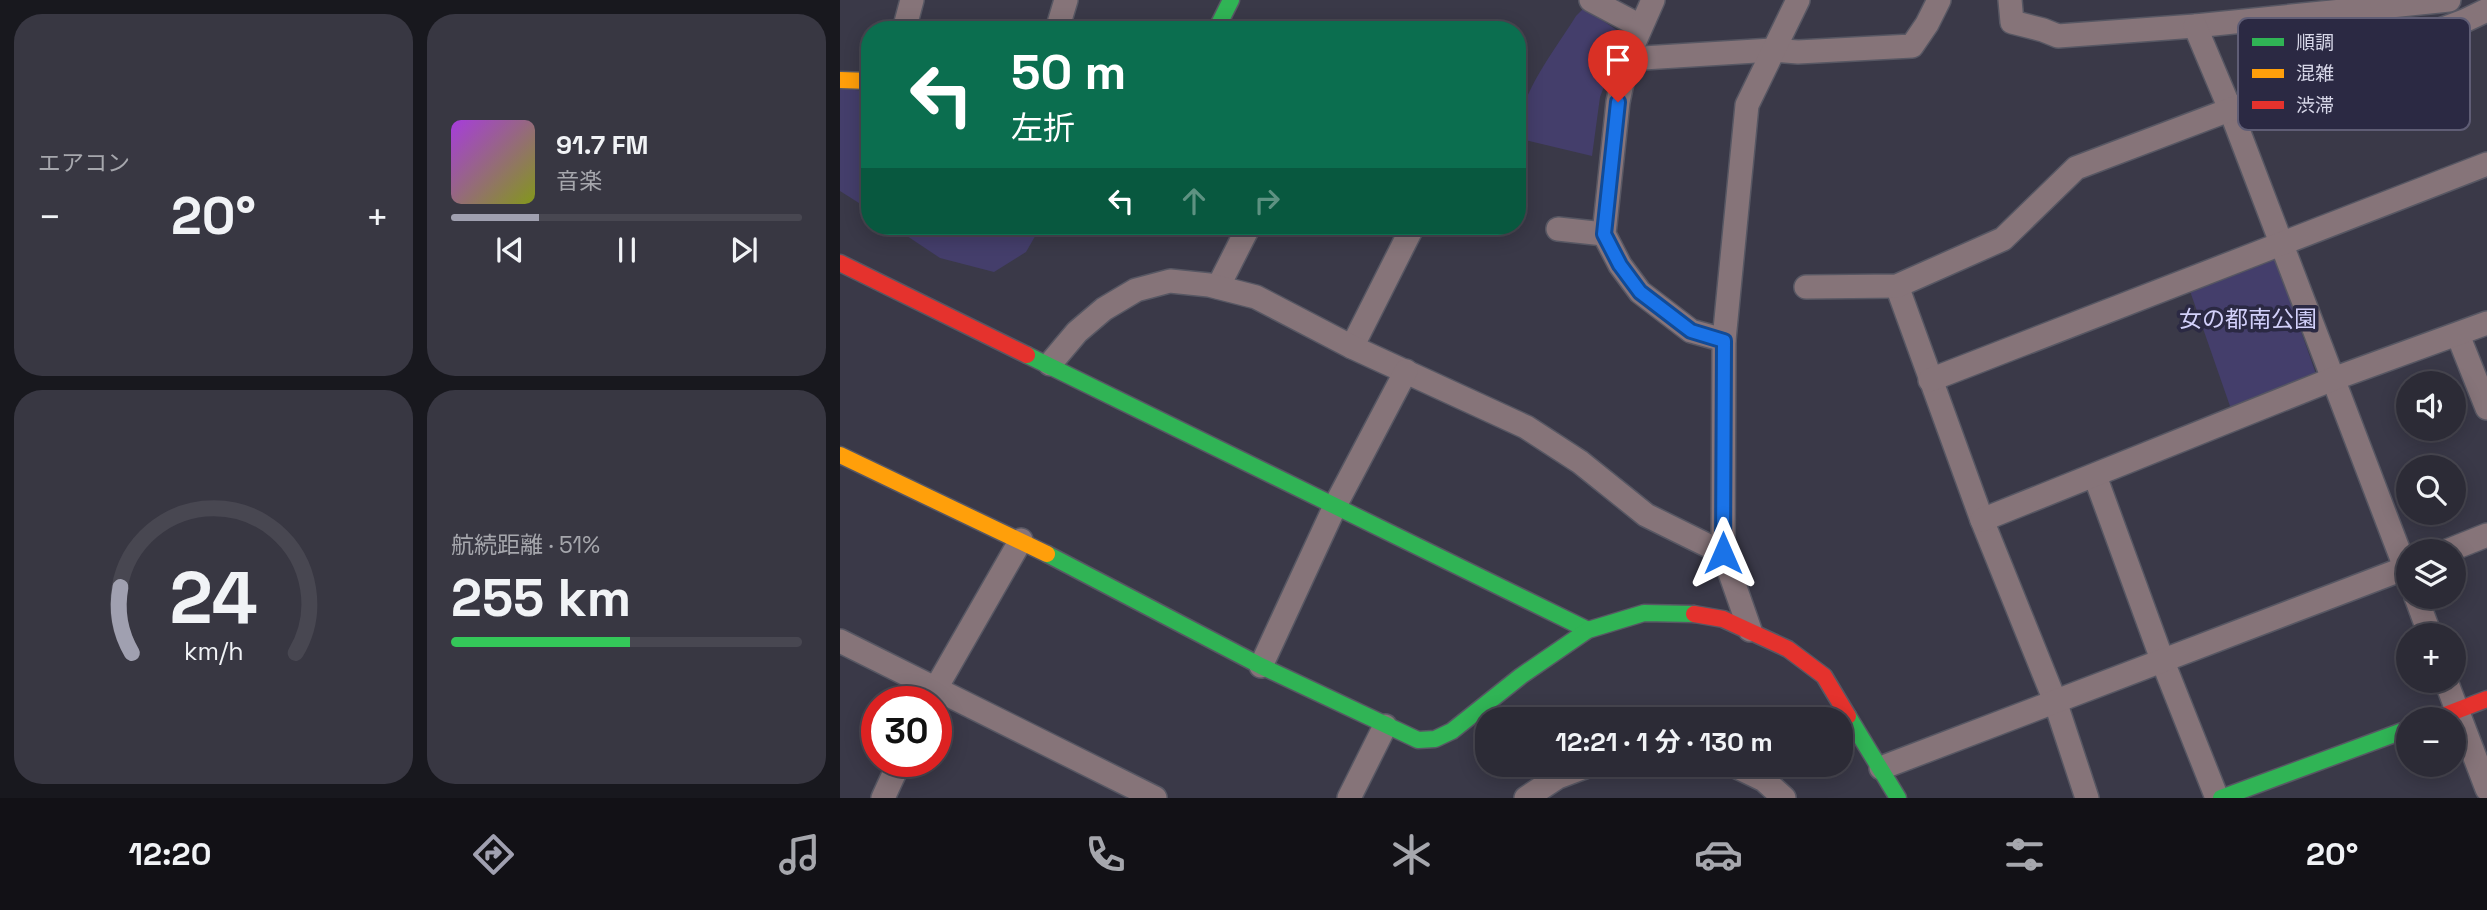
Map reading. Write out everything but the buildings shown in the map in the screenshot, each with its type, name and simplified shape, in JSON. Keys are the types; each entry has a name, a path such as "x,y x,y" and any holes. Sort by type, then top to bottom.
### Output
{"street":[{"path":"906,21 912,0"},
{"path":"1060,21 1066,0"},
{"path":"1220,21 1231,0"},
{"path":"1591,0 1640,26"},
{"path":"1653,0 1627,59 1618,102 1604,234 1620,265 1640,292 1691,331 1724,341"},
{"path":"1750,631 1723,553 1724,341 1747,105 1798,0"},
{"path":"1627,59 1772,50 1798,52 1912,46 1939,0"},
{"path":"2010,0 2012,22 2058,36 2238,22"},
{"path":"2273,18 2449,0"},
{"path":"2470,18 2487,10"},
{"path":"2195,26 2230,109 2396,542"},
{"path":"840,80 861,81"},
{"path":"1806,287 1896,286 2003,239 2076,169 2238,106"},
{"path":"1930,380 2487,164"},
{"path":"1558,229 1604,234"},
{"path":"1218,287 1244,235"},
{"path":"1352,347 1408,235"},
{"path":"840,262 1588,630"},
{"path":"1050,364 1077,332 1104,309 1136,290 1170,281 1218,287 1256,297 1352,347 1526,427 1580,462 1647,515 1723,553"},
{"path":"1896,286 1982,520 2055,701 2087,798"},
{"path":"1982,520 2333,379 2487,323"},
{"path":"2458,335 2487,408"},
{"path":"1261,666 1336,504 1406,371"},
{"path":"840,455 1021,540 1261,666 1418,740 1435,739 1452,731 1521,676 1588,630 1644,613 1690,612 1723,619 1788,649 1824,676 1898,798"},
{"path":"2095,476 2163,662 2219,798 2396,733"},
{"path":"2466,543 2487,535"},
{"path":"937,686 1021,540"},
{"path":"1881,768 2396,574"},
{"path":"840,641 918,686"},
{"path":"2466,707 2487,699"},
{"path":"952,703 1155,798"},
{"path":"1349,798 1385,726"},
{"path":"2466,734 2487,789"},
{"path":"883,798 893,777"},
{"path":"1527,798 1558,777"},
{"path":"1757,777 1784,798"}],"green space":[{"path":"1584,8 1624,35 1600,97 1592,156 1526,140 1526,99 1576,16"},
{"path":"840,88 861,91 861,204 840,191"},
{"path":"906,235 1036,235 1026,252 994,272 940,258"},
{"name":"女の都南公園","path":"2275,257 2316,374 2231,409 2190,291"}],"traffic: fast":[{"path":"1220,21 1231,0"},
{"path":"1027,355 1588,630"},
{"path":"1047,554 1261,666 1418,740 1435,739 1452,731 1521,676 1588,630 1644,613 1694,614"},
{"path":"1853,724 1898,798"},
{"path":"2221,798 2396,733"}],"traffic: slow":[{"path":"840,80 861,81"},
{"path":"840,455 1047,554"}],"traffic: jam":[{"path":"840,263 1027,355"},
{"path":"1694,614 1723,619 1788,649 1824,676 1843,707"},
{"path":"2466,707 2487,699"}],"route":[{"path":"1618,102 1604,234 1620,265 1640,292 1691,331 1724,341 1723,553"}]}
